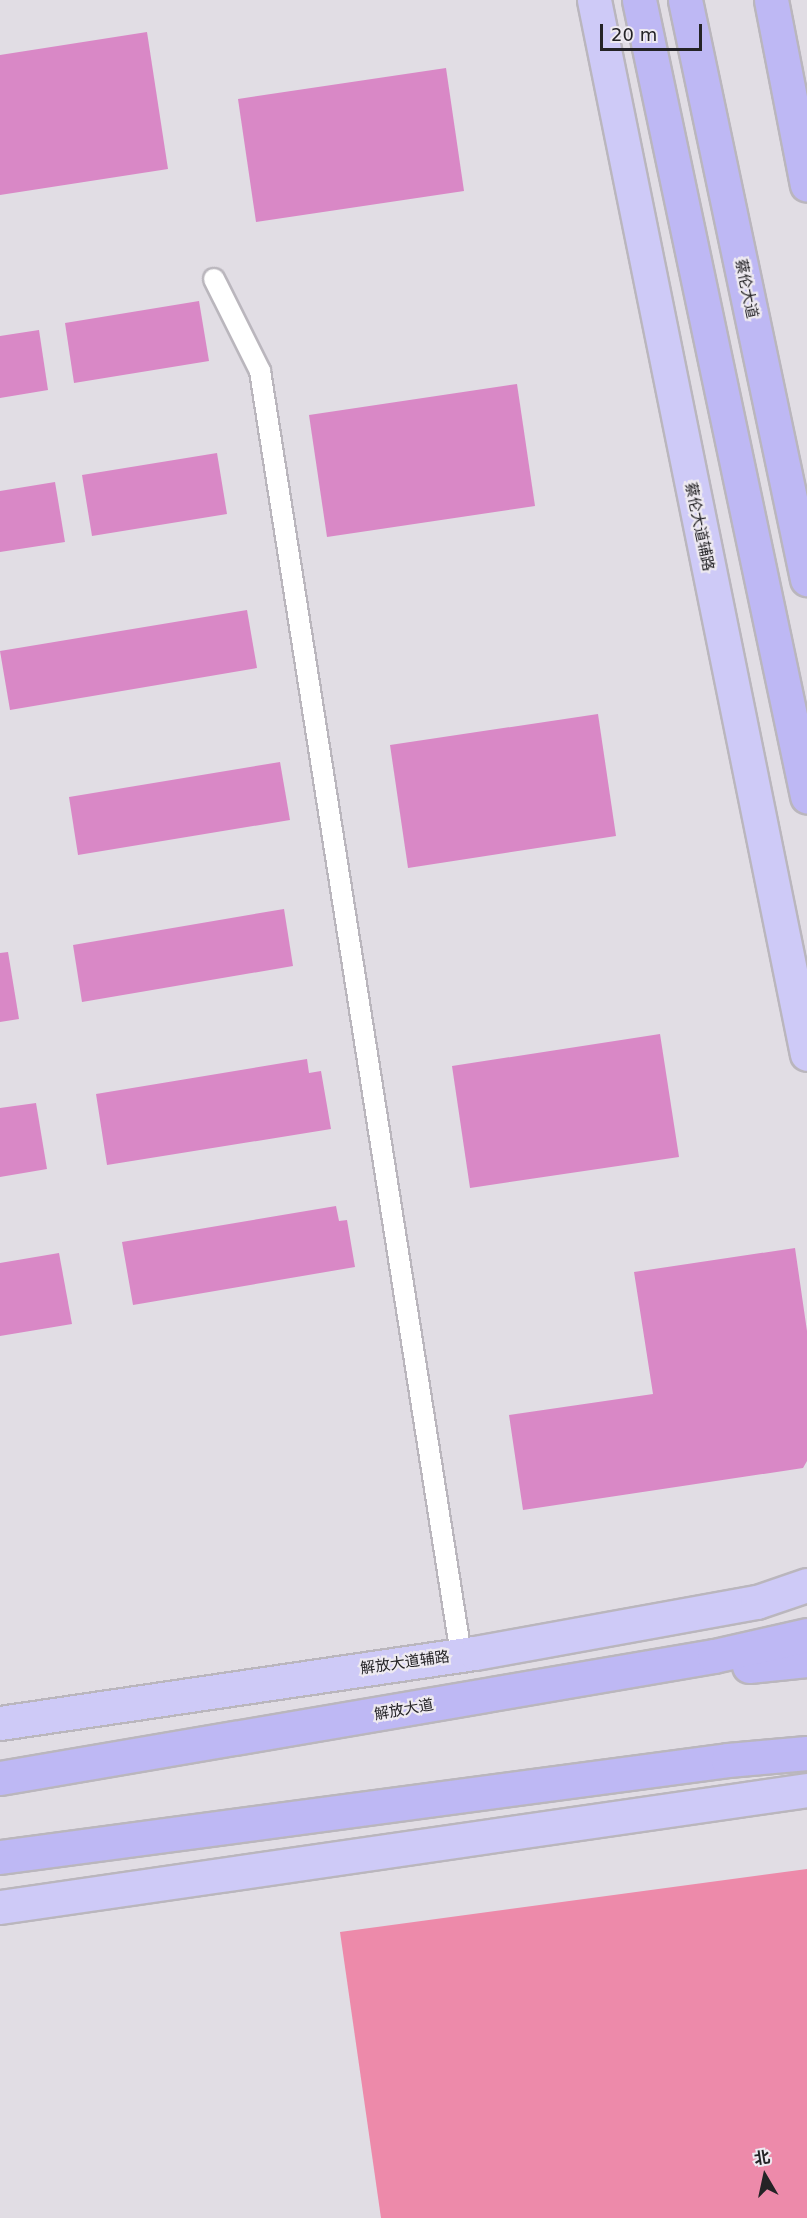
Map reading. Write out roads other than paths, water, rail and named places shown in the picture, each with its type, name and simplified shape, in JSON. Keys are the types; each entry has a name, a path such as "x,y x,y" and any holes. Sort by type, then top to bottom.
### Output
{"highway":[{"path":"639,0 807,796"},
{"name":"蔡伦大道","path":"685,0 807,579"},
{"path":"771,0 807,185"},
{"name":"解放大道","path":"0,1778 140,1756 714,1656 807,1635"},
{"path":"515,1691 807,1660"},
{"path":"0,1857 806,1749"}],"main road":[{"name":"蔡伦大道辅路","path":"594,0 807,1053"},
{"name":"解放大道辅路","path":"0,1723 461,1655 758,1602 807,1585"},
{"path":"0,1907 807,1790"}],"lane":[{"path":"214,279 260,371 461,1655"}]}
